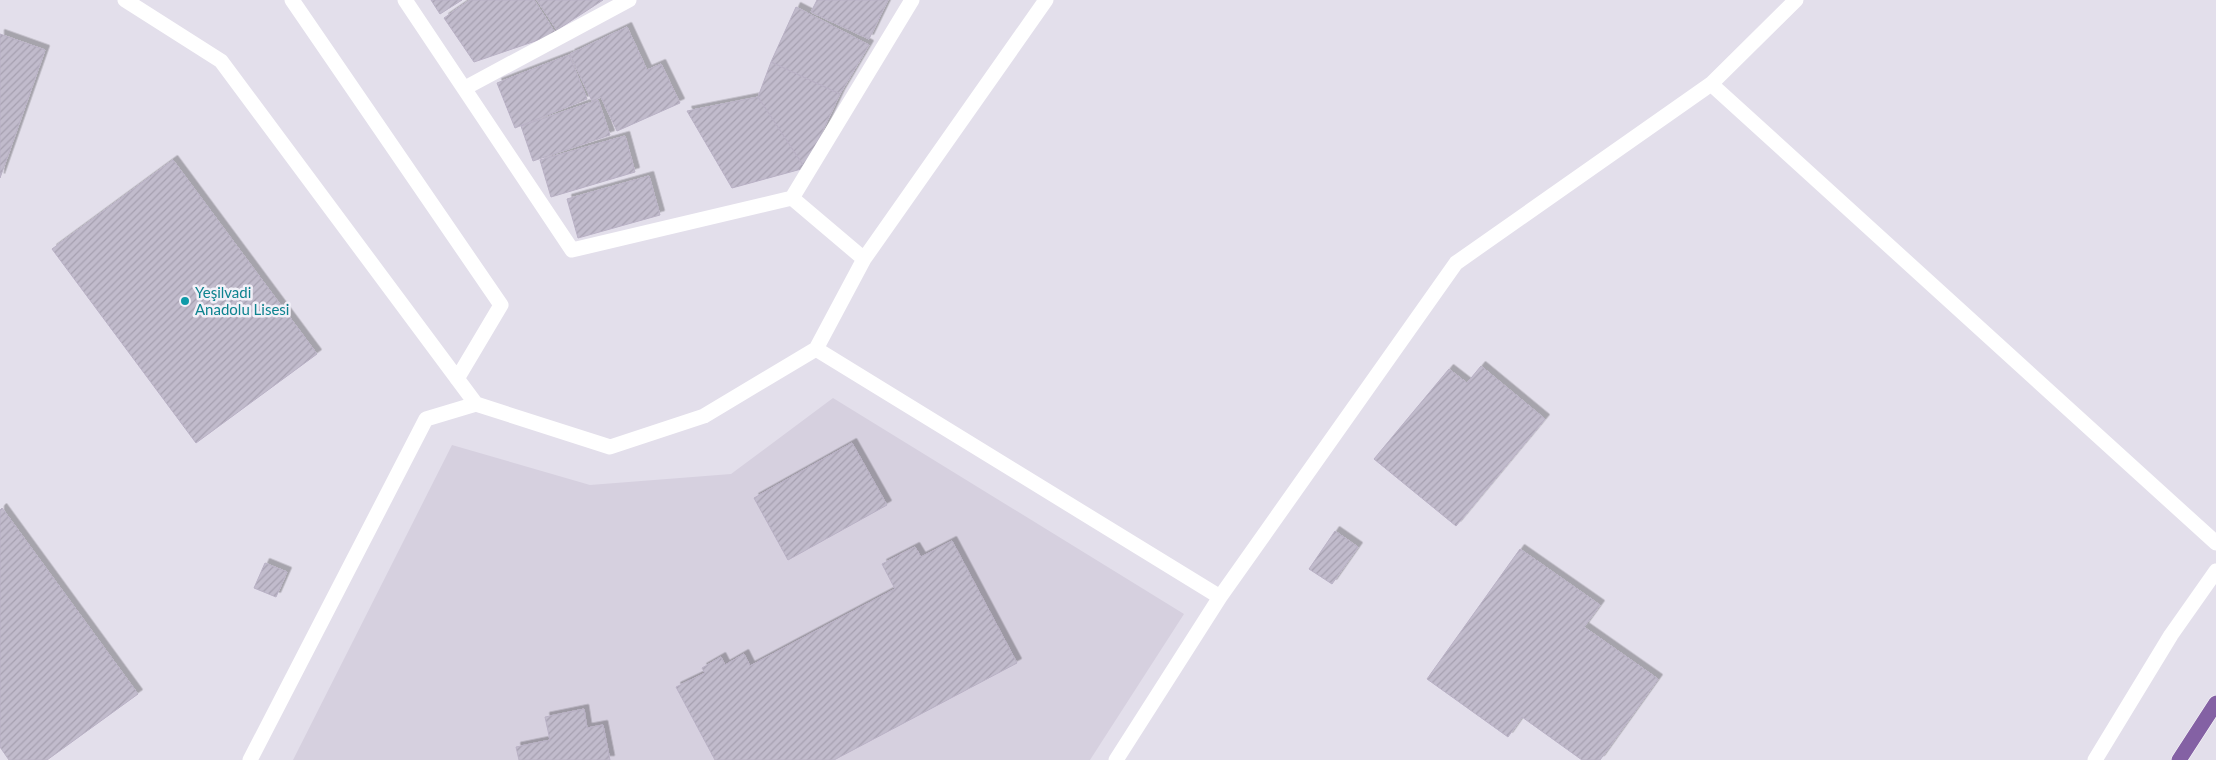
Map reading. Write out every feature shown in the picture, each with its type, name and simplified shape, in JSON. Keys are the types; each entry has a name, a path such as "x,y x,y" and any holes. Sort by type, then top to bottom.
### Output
{"main road":[{"path":"2180,760 2216,703"}],"street":[{"path":"125,0 221,61 476,404"},
{"path":"292,0 501,304 457,378"},
{"path":"405,0 572,250 792,198 912,0"},
{"path":"465,88 629,0"},
{"path":"250,760 426,419 476,404 610,447 704,416 816,349 864,260 1046,0"},
{"path":"1116,760 1220,597 1456,263 1711,84 1796,0"},
{"path":"1711,84 2216,543"},
{"path":"792,198 864,260"},
{"path":"816,349 1220,597"},
{"path":"2094,760 2171,635 2216,571"}],"shaded area":[{"path":"833,398 1184,614 1090,760 293,760 452,445 590,485 731,474"}],"building":[{"path":"431,0 462,0 440,14"},
{"path":"470,0 534,0 556,34 474,62 444,18"},
{"path":"537,0 603,0 557,30"},
{"path":"817,0 888,0 869,39 811,12"},
{"path":"796,7 869,45 840,94 771,62"},
{"path":"627,27 647,70 661,64 680,103 617,131 601,97 592,101 570,54"},
{"path":"0,34 45,50 0,178"},
{"path":"569,55 587,99 515,128 497,83"},
{"path":"771,62 840,94 805,168 758,97"},
{"path":"758,97 805,168 732,188 687,111"},
{"path":"598,100 610,135 533,161 521,126"},
{"path":"625,136 635,172 551,197 540,160"},
{"name":"Yeşilvadi Anadolu Lisesi","path":"173,160 317,354 196,443 52,249"},
{"path":"649,176 660,215 578,238 567,199"},
{"path":"1481,366 1545,419 1456,526 1374,459 1449,369 1467,383"},
{"path":"852,443 887,505 788,560 754,498"},
{"path":"2,508 138,694 47,760 9,760 0,747 0,510"},
{"path":"1335,531 1358,547 1332,584 1309,569"},
{"path":"952,541 1017,663 834,760 715,760 676,687 705,673 702,668 721,657 725,665 744,654 750,666 895,589 882,564 915,547 921,557"},
{"path":"1520,549 1600,605 1584,627 1658,679 1600,760 1582,760 1522,717 1508,737 1427,679"},
{"path":"265,563 287,572 276,597 254,588"},
{"path":"584,709 587,728 603,725 610,760 519,760 516,747 550,740 545,717"}],"place":[{"name":"Yeşilvadi Anadolu Lisesi","path":"185,301"}]}
